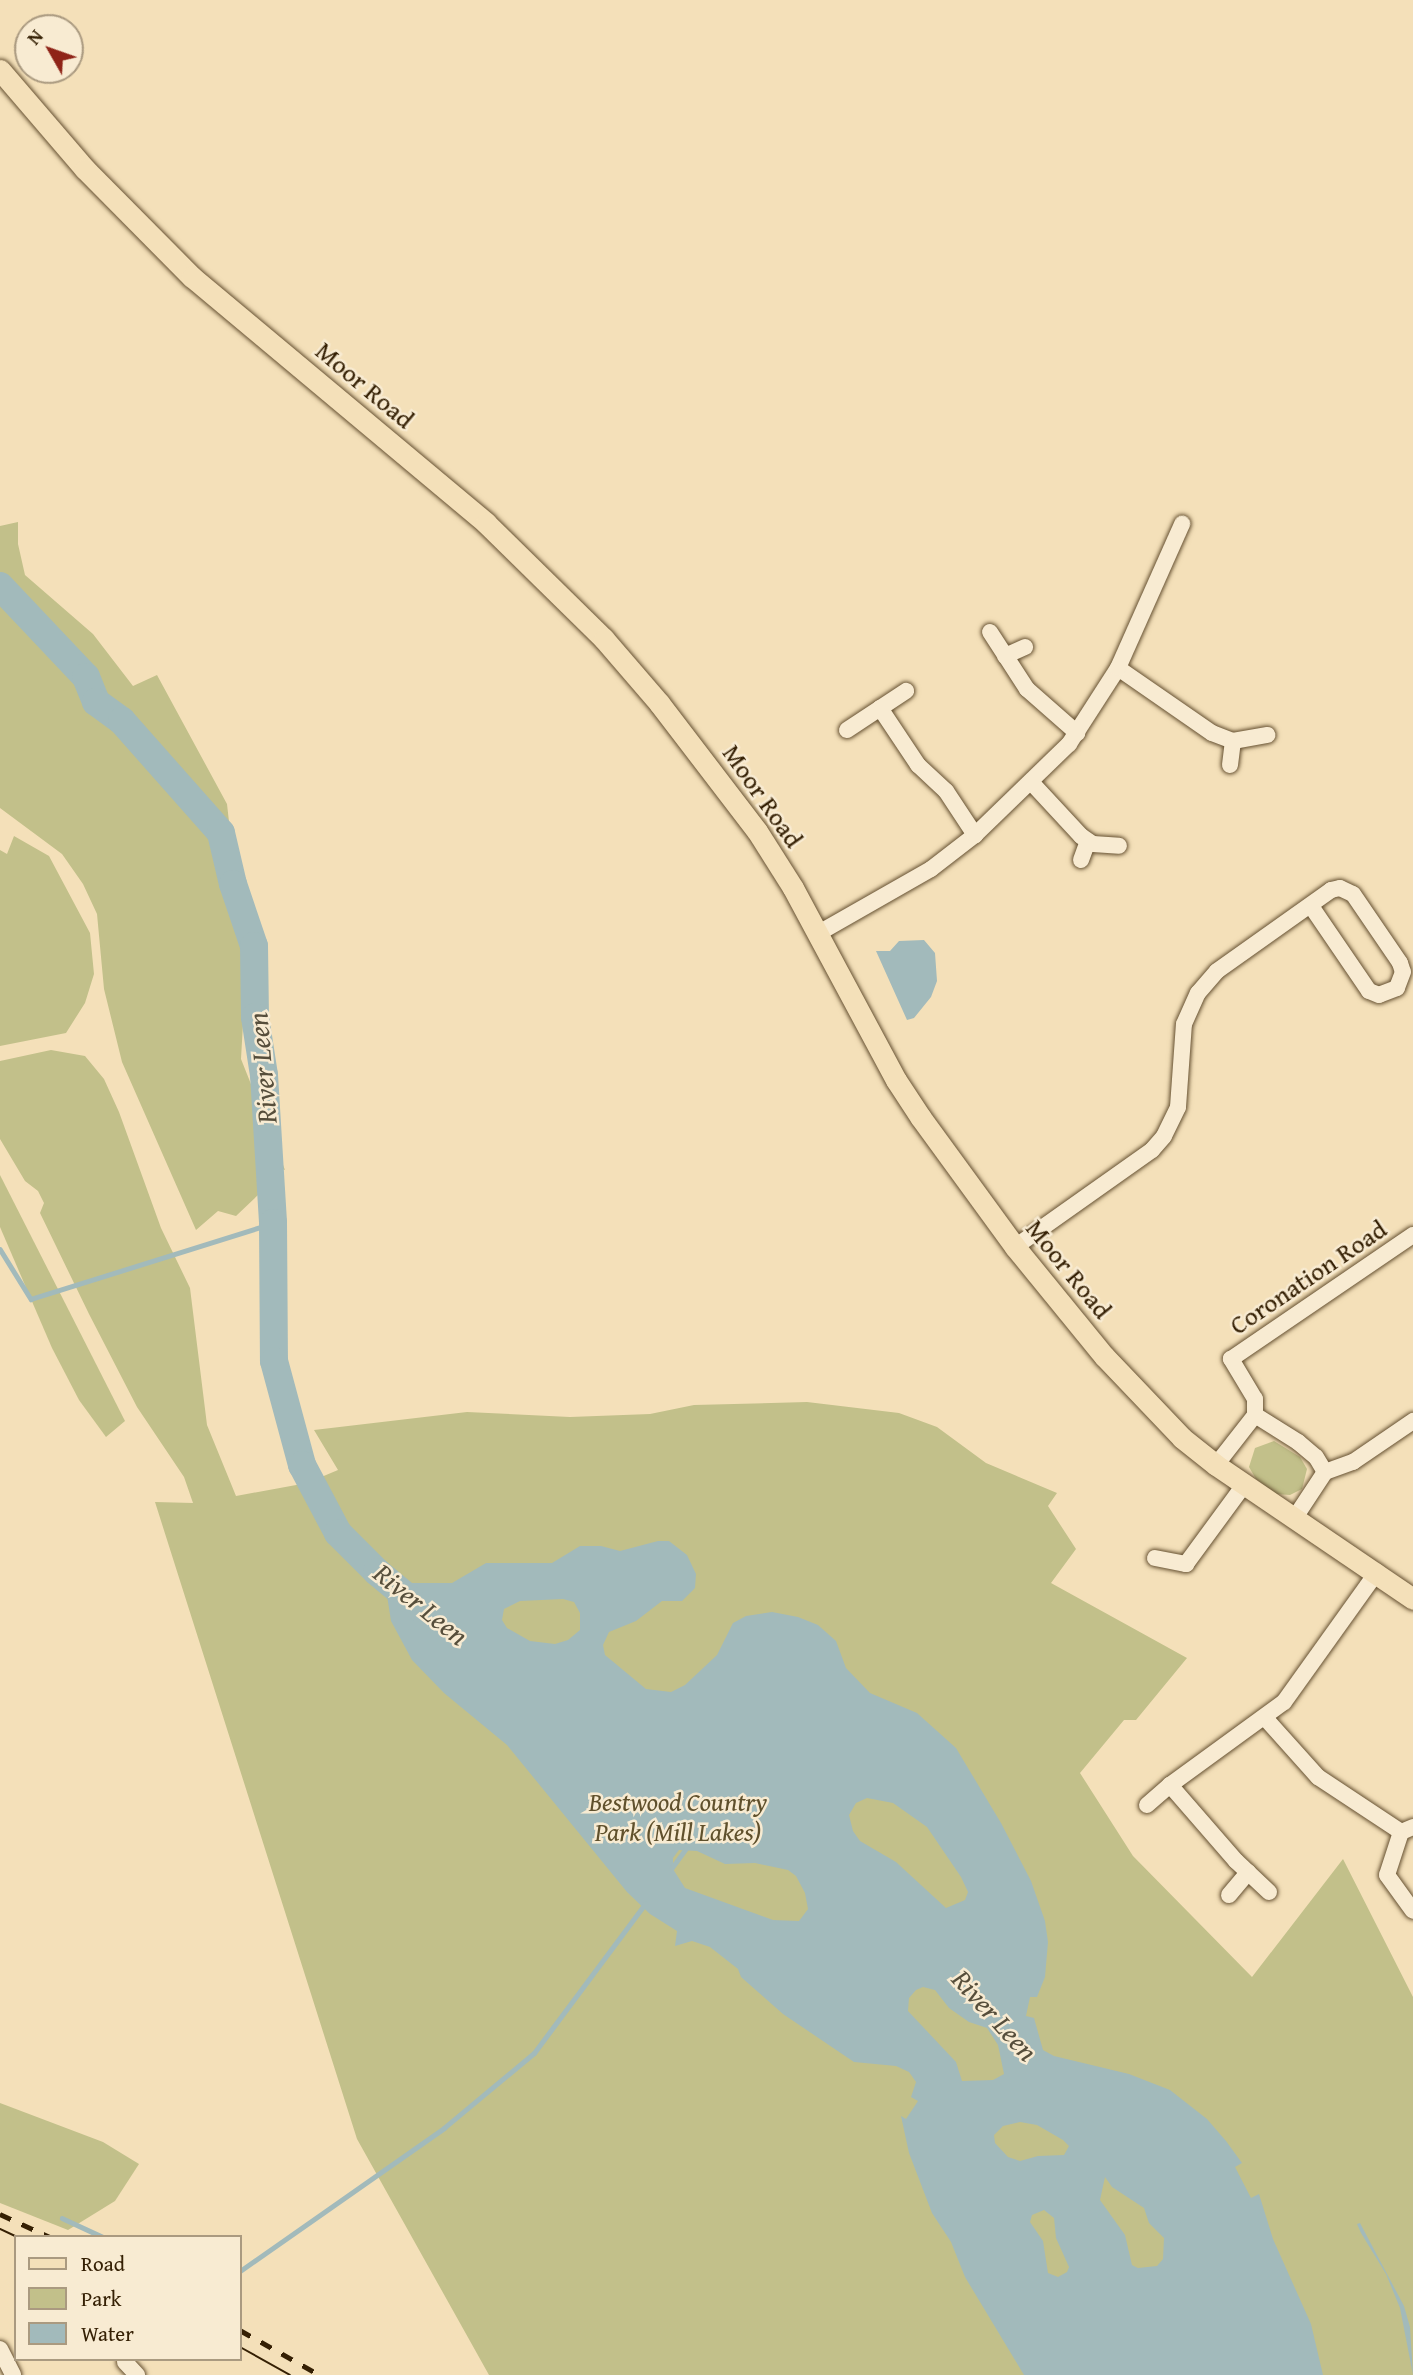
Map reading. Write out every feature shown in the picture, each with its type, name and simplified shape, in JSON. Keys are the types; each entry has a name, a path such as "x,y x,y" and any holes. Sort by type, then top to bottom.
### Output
{"main road":[{"name":"Moor Road","path":"0,70 85,169 192,277 486,523 604,639 667,713 757,831 817,934 896,1080 1015,1247 1113,1366 1182,1438 1216,1465 1413,1599"}],"street":[{"path":"817,934 931,869 975,835 1031,782 1077,733 1118,668 1182,524"},
{"path":"990,632 1042,705 1077,733"},
{"path":"1005,656 1025,647"},
{"path":"1118,668 1163,702 1212,733 1233,741 1267,735"},
{"path":"847,730 906,691"},
{"path":"880,708 918,765 946,791 975,835"},
{"path":"1230,765 1233,741"},
{"path":"1031,782 1088,841 1119,846"},
{"path":"1081,860 1088,841"},
{"path":"1015,1247 1152,1150 1164,1136 1178,1107 1184,1024 1198,993 1217,971 1331,890 1340,888 1353,894 1400,963 1403,972 1397,989 1379,995 1369,991 1311,906"},
{"name":"Coronation Road","path":"1255,1415 1255,1399 1225,1363 1413,1235"},
{"path":"1216,1465 1255,1415 1298,1442 1316,1457 1325,1472"},
{"path":"1294,1519 1325,1472 1353,1462 1413,1421"},
{"path":"1155,1558 1186,1564 1244,1485"},
{"path":"1147,1805 1266,1719 1284,1702 1377,1572"},
{"path":"1266,1719 1318,1777 1407,1830 1387,1875 1413,1912"},
{"path":"1170,1786 1269,1892"},
{"path":"1229,1895 1248,1872"},
{"path":"125,2362 137,2375"}],"green space":[{"path":"18,522 18,544 25,575 93,634 133,686 157,675 227,804 246,971 241,1059 285,1170 261,1161 258,1195 236,1216 218,1211 196,1230 122,1062 104,989 97,914 83,884 62,854 0,808 0,526"},
{"path":"14,836 49,856 90,933 94,974 85,1003 66,1033 0,1046 0,850 7,854"},
{"name":"Bestwood Country Park (Mill Lakes)","path":"51,1050 85,1056 104,1079 119,1112 161,1228 190,1288 207,1425 236,1496 307,1483 338,1470 314,1430 467,1412 570,1417 650,1414 694,1405 807,1402 899,1413 937,1427 986,1463 1057,1493 1048,1506 1076,1549 1051,1583 1187,1658 1136,1720 1124,1720 1080,1773 1133,1856 1252,1977 1343,1859 1413,1997 1413,2375 489,2375 357,2139 155,1502 193,1503 184,1477 137,1407 89,1314 40,1213 44,1203 38,1191 25,1181 0,1139 0,1061"},
{"path":"0,1175 125,1421 106,1437 79,1400 52,1348 0,1227"},
{"path":"1274,1441 1300,1457 1307,1469 1302,1489 1290,1495 1276,1494 1256,1479 1249,1467 1255,1448"},
{"path":"0,2103 103,2142 139,2164 115,2201 68,2230 0,2203"}],"water":[{"path":"924,940 935,953 937,981 931,997 914,1018 907,1020 876,951 890,951 899,941"},
{"path":"658,1541 669,1541 687,1555 696,1574 695,1588 682,1601 662,1601 636,1621 609,1632 603,1645 605,1655 646,1689 671,1692 685,1685 717,1655 733,1623 746,1616 772,1612 798,1617 818,1625 836,1641 846,1668 870,1693 917,1713 956,1748 1001,1823 1031,1881 1045,1921 1048,1942 1045,1977 1037,1997 1030,1997 1026,2016 1034,2018 1043,2050 1054,2056 1129,2074 1170,2090 1207,2119 1226,2141 1242,2163 1235,2167 1251,2198 1259,2194 1273,2239 1311,2324 1323,2375 1024,2375 965,2277 951,2242 932,2213 909,2153 901,2116 906,2119 918,2101 911,2097 916,2082 909,2072 896,2066 854,2062 783,2014 741,1977 738,1969 710,1947 692,1941 675,1946 677,1931 650,1914 627,1892 507,1745 444,1693 412,1660 391,1621 386,1589 397,1578 406,1583 452,1583 486,1563 552,1563 580,1546 601,1546 620,1551","holes":["563,1599 574,1602 580,1613 580,1630 568,1640 555,1644 530,1641 507,1628 502,1620 504,1609 520,1601","867,1798 893,1803 927,1827 961,1877 968,1892 965,1900 946,1908 896,1862 860,1841 853,1831 849,1815 856,1803","679,1850 697,1851 725,1864 755,1863 788,1870 796,1876 805,1893 808,1909 799,1921 773,1920 685,1888 673,1869 673,1858","923,1987 935,1990 949,2008 969,2022 987,2028 998,2045 1004,2074 993,2080 962,2081 956,2062 908,2011 909,1998","1020,2122 1037,2125 1069,2146 1064,2155 1038,2156 1020,2161 1008,2157 995,2143 994,2135 1003,2126","1105,2177 1112,2187 1144,2208 1149,2223 1164,2238 1163,2259 1157,2266 1138,2268 1132,2265 1125,2235 1100,2200","1044,2210 1054,2218 1056,2238 1069,2267 1067,2272 1058,2277 1048,2273 1043,2241 1030,2222 1032,2215"]},
{"path":"1360,2223 1404,2306 1410,2327 1413,2375 1400,2308 1386,2274 1361,2233 1357,2224"}],"waterway":[{"name":"River Leen","path":"0,586 86,677 96,702 122,721 221,833 233,884 254,946 255,1017 264,1075 273,1223 274,1361 302,1465 338,1533 377,1572 419,1607"},
{"path":"0,1249 31,1299 273,1223"},
{"path":"671,1869 686,1848"},
{"path":"242,2270 444,2128 534,2053 645,1904"},
{"path":"62,2218 99,2235"}],"tram line":[{"path":"0,2229 14,2236"},
{"path":"242,2348 290,2375"}],"railway":[{"path":"0,2214 46,2235"},
{"path":"242,2331 320,2375"}]}
